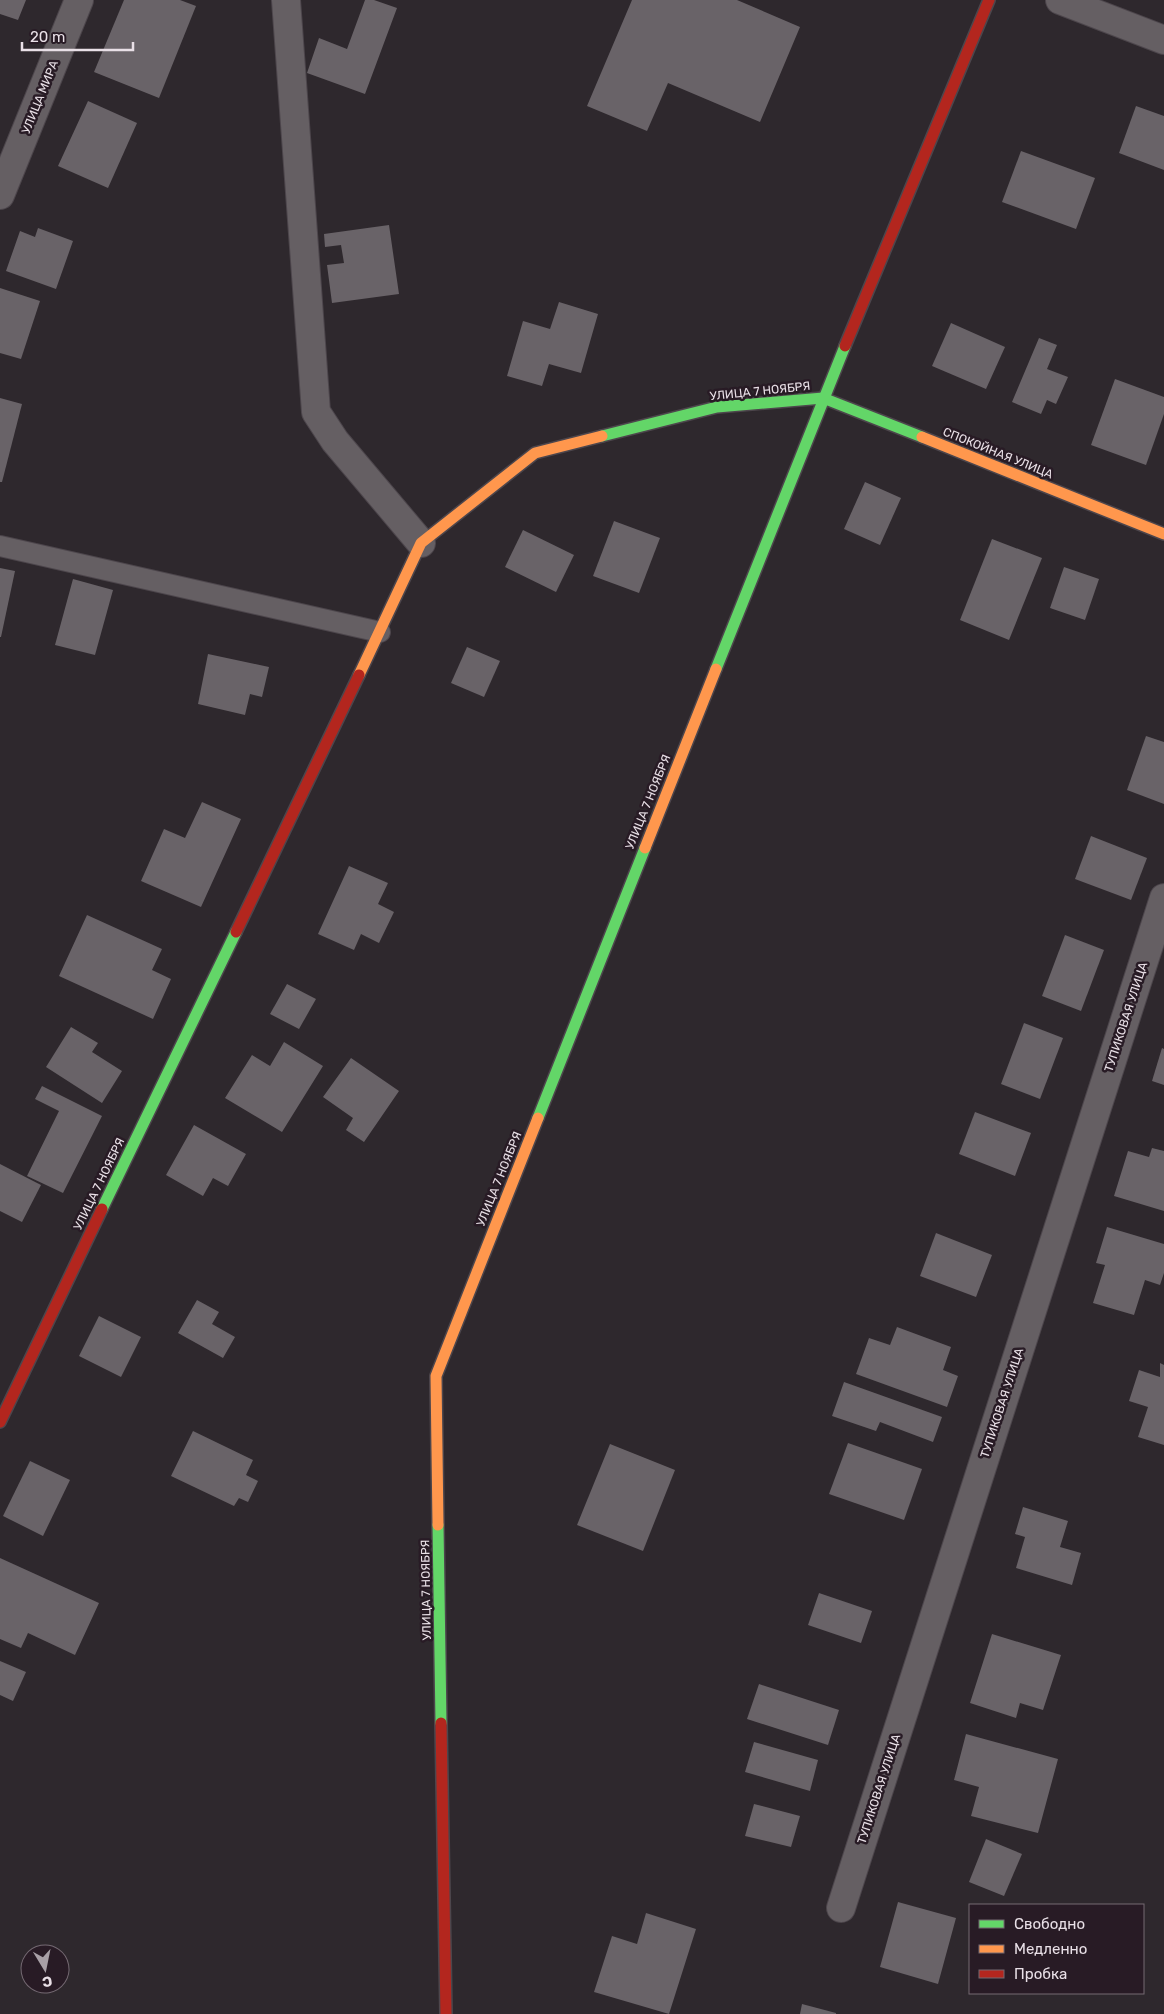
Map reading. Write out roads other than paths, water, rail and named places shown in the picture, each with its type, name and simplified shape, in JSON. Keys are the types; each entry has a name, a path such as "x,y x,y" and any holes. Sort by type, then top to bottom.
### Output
{"main road":[{"name":"УЛИЦА 7 НОЯБРЯ","path":"446,2014 436,1376 822,398 989,0"},
{"name":"УЛИЦА 7 НОЯБРЯ","path":"0,1422 421,543 535,453 717,407 822,398"},
{"name":"СПОКОЙНАЯ УЛИЦА","path":"822,398 1164,534"}],"street":[{"name":"УЛИЦА МИРА","path":"0,195 79,0"},
{"path":"286,0 316,412 335,441 421,543"},
{"path":"1060,0 1164,40"},
{"name":"ТУПИКОВАЯ УЛИЦА","path":"841,1908 1164,898"}],"lane":[{"path":"0,546 380,632"}]}
